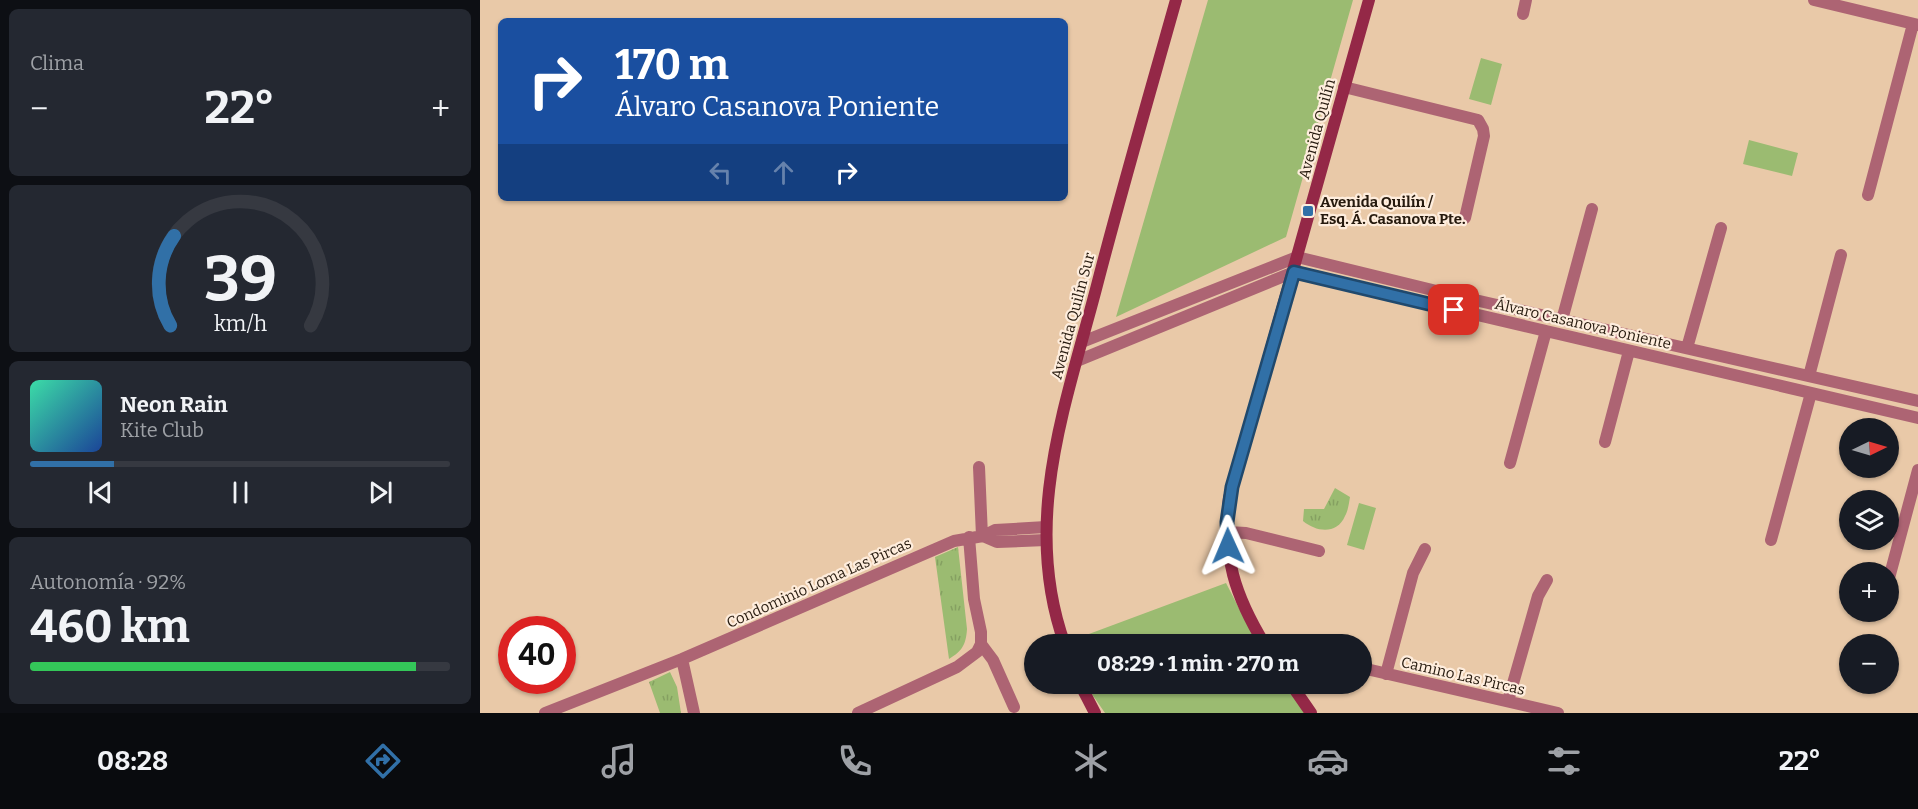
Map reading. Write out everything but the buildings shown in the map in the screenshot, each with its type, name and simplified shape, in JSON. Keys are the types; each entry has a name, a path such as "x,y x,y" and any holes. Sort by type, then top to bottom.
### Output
{"street":[{"name":"Avenida Quilín Sur","path":"1062,634 1050,586 1046,533 1052,461 1124,183 1176,0"},
{"name":"Avenida Quilín","path":"1258,634 1236,590 1229,561 1227,532 1229,498 1369,0"},
{"path":"1523,14 1526,0"},
{"path":"1814,0 1916,24 1868,195"},
{"path":"1344,87 1478,120 1484,136 1465,218"},
{"path":"1562,320 1592,209"},
{"path":"1687,348 1721,228"},
{"path":"1809,376 1841,255"},
{"path":"1082,342 1297,257"},
{"name":"Álvaro Casanova Poniente","path":"1297,257 1918,401"},
{"path":"1077,361 1294,272"},
{"name":"Álvaro Casanova Poniente","path":"1294,272 1918,418"},
{"path":"1510,463 1546,331"},
{"path":"1647,355 1650,339"},
{"path":"1605,442 1629,351"},
{"path":"1771,540 1811,393"},
{"path":"858,713 957,667 977,652 981,644 972,577 978,536 979,467"},
{"path":"1893,562 1918,470"},
{"name":"Condominio Loma Las Pircas","path":"545,713 682,659 954,541 995,530 1046,533"},
{"path":"1227,532 1246,533 1320,552"},
{"path":"1386,674 1413,573 1425,549"},
{"path":"1508,701 1541,588 1547,580"},
{"path":"981,644 993,660 1014,706"},
{"path":"682,659 694,713"},
{"name":"Camino Las Pircas","path":"1372,670 1558,713"},
{"path":"1085,694 1095,713"},
{"path":"1298,694 1311,713"}],"green space":[{"path":"1208,0 1353,0 1286,237 1116,317"},
{"path":"1481,58 1502,64 1491,105 1469,99"},
{"path":"1749,140 1798,153 1792,176 1743,164"},
{"path":"1335,488 1350,497 1347,512 1341,522 1332,529 1326,530 1314,528 1303,521 1304,509 1324,509"},
{"path":"1359,503 1376,508 1364,550 1347,545"},
{"path":"958,547 967,629 962,647 949,659 935,557"},
{"path":"1226,583 1253,634 1089,634"},
{"path":"670,672 677,687 681,713 660,713 649,682"},
{"path":"1092,694 1292,694 1305,713 1105,713"}],"place":[{"name":"Avenida Quilín / Esq. Á. Casanova Pte.","path":"1308,211"}],"route":[{"path":"1228,546 1228,509 1235,471 1294,272 1454,310"}]}
